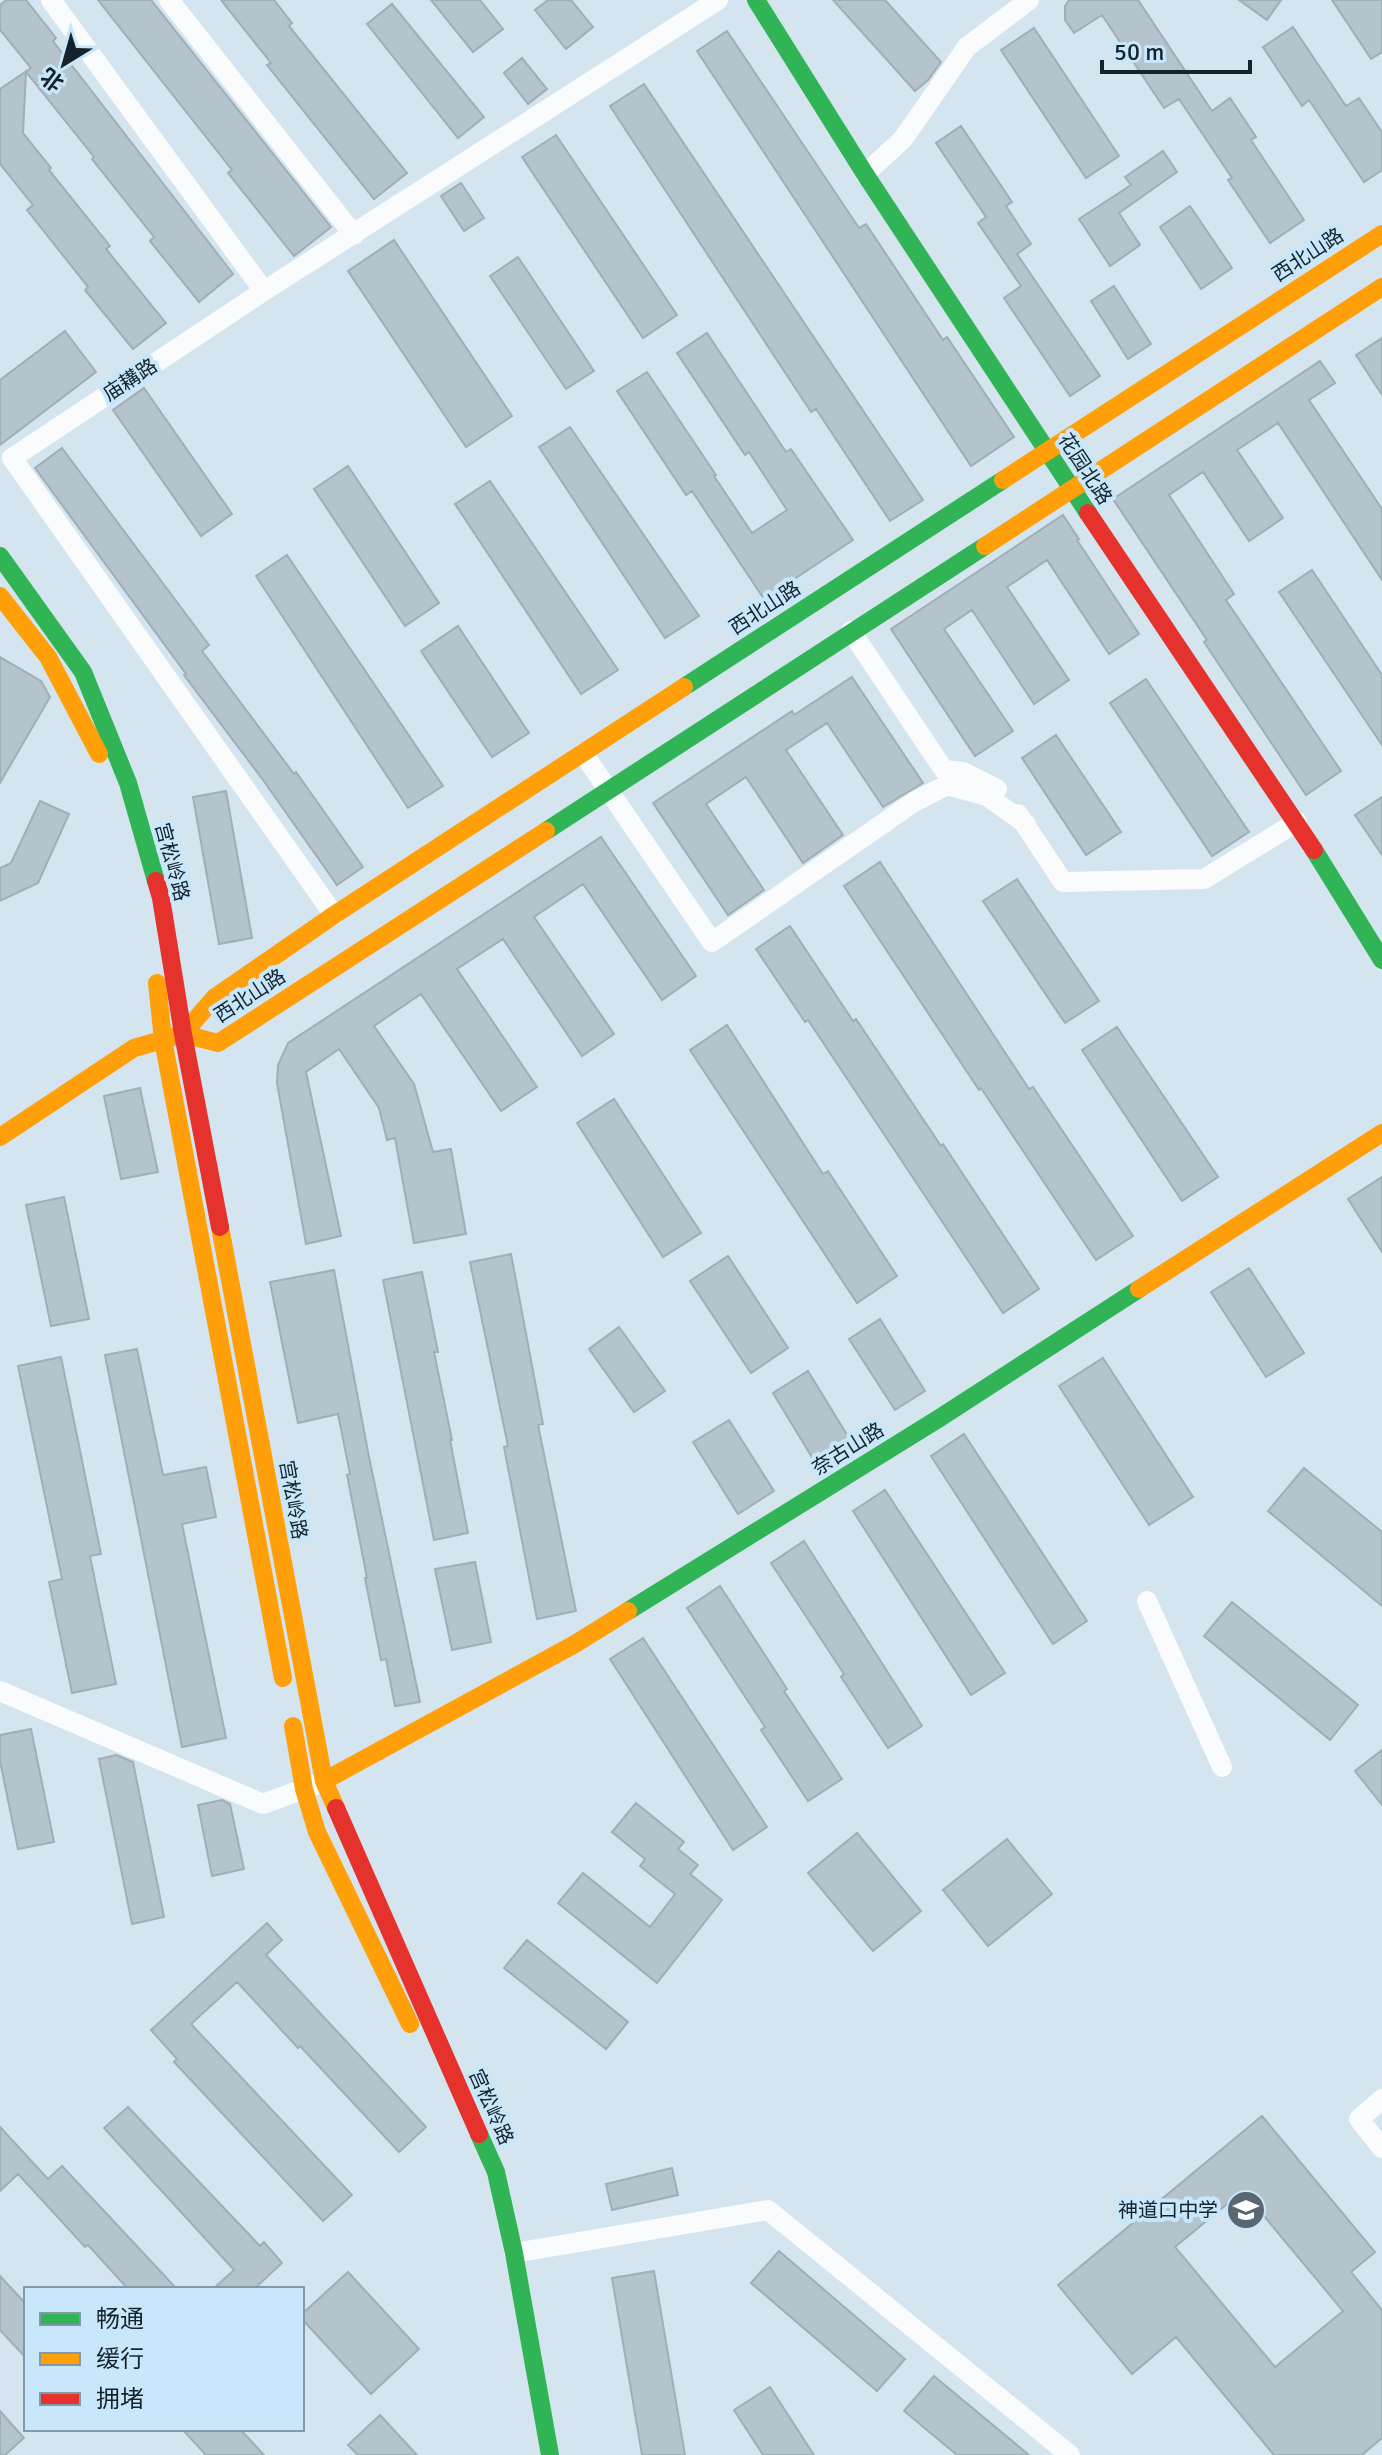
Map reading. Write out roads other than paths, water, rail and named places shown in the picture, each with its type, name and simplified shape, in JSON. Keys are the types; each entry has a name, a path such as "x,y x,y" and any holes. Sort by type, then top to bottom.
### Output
{"main road":[{"name":"花园北路","path":"756,0 865,174 1072,489 1297,822 1382,960"},
{"name":"西北山路","path":"183,1034 214,998 334,915 1382,234"},
{"name":"西北山路","path":"0,1137 134,1048 183,1034 218,1043 1382,287"},
{"name":"宫松岭路","path":"0,556 83,672 128,783 161,898 183,1034 324,1781 496,2172 514,2253 550,2455"},
{"path":"0,596 48,657 122,797 139,888"},
{"path":"153,964 163,1040 304,1789 317,1832 471,2150 478,2178"},
{"name":"奈古山路","path":"324,1781 575,1644 938,1419 1382,1133"},
{"path":"491,2233 524,2410"}],"street":[{"path":"51,0 264,291"},
{"path":"169,0 354,235"},
{"name":"庙耩路","path":"334,915 12,458 264,291 718,0"},
{"path":"865,174 903,139 967,47 1029,0"},
{"path":"851,631 944,770 963,772 998,790 1026,824 1063,882 1204,879 1297,822"},
{"path":"583,753 712,942 914,802 947,785 987,796 1026,824"},
{"path":"1147,1601 1222,1767"},
{"path":"0,1691 263,1804 324,1781"},
{"path":"1382,2099 1359,2119 1382,2148"},
{"path":"514,2253 768,2210 1070,2455"}],"place":[{"name":"神道口中学","path":"1246,2210"}]}
